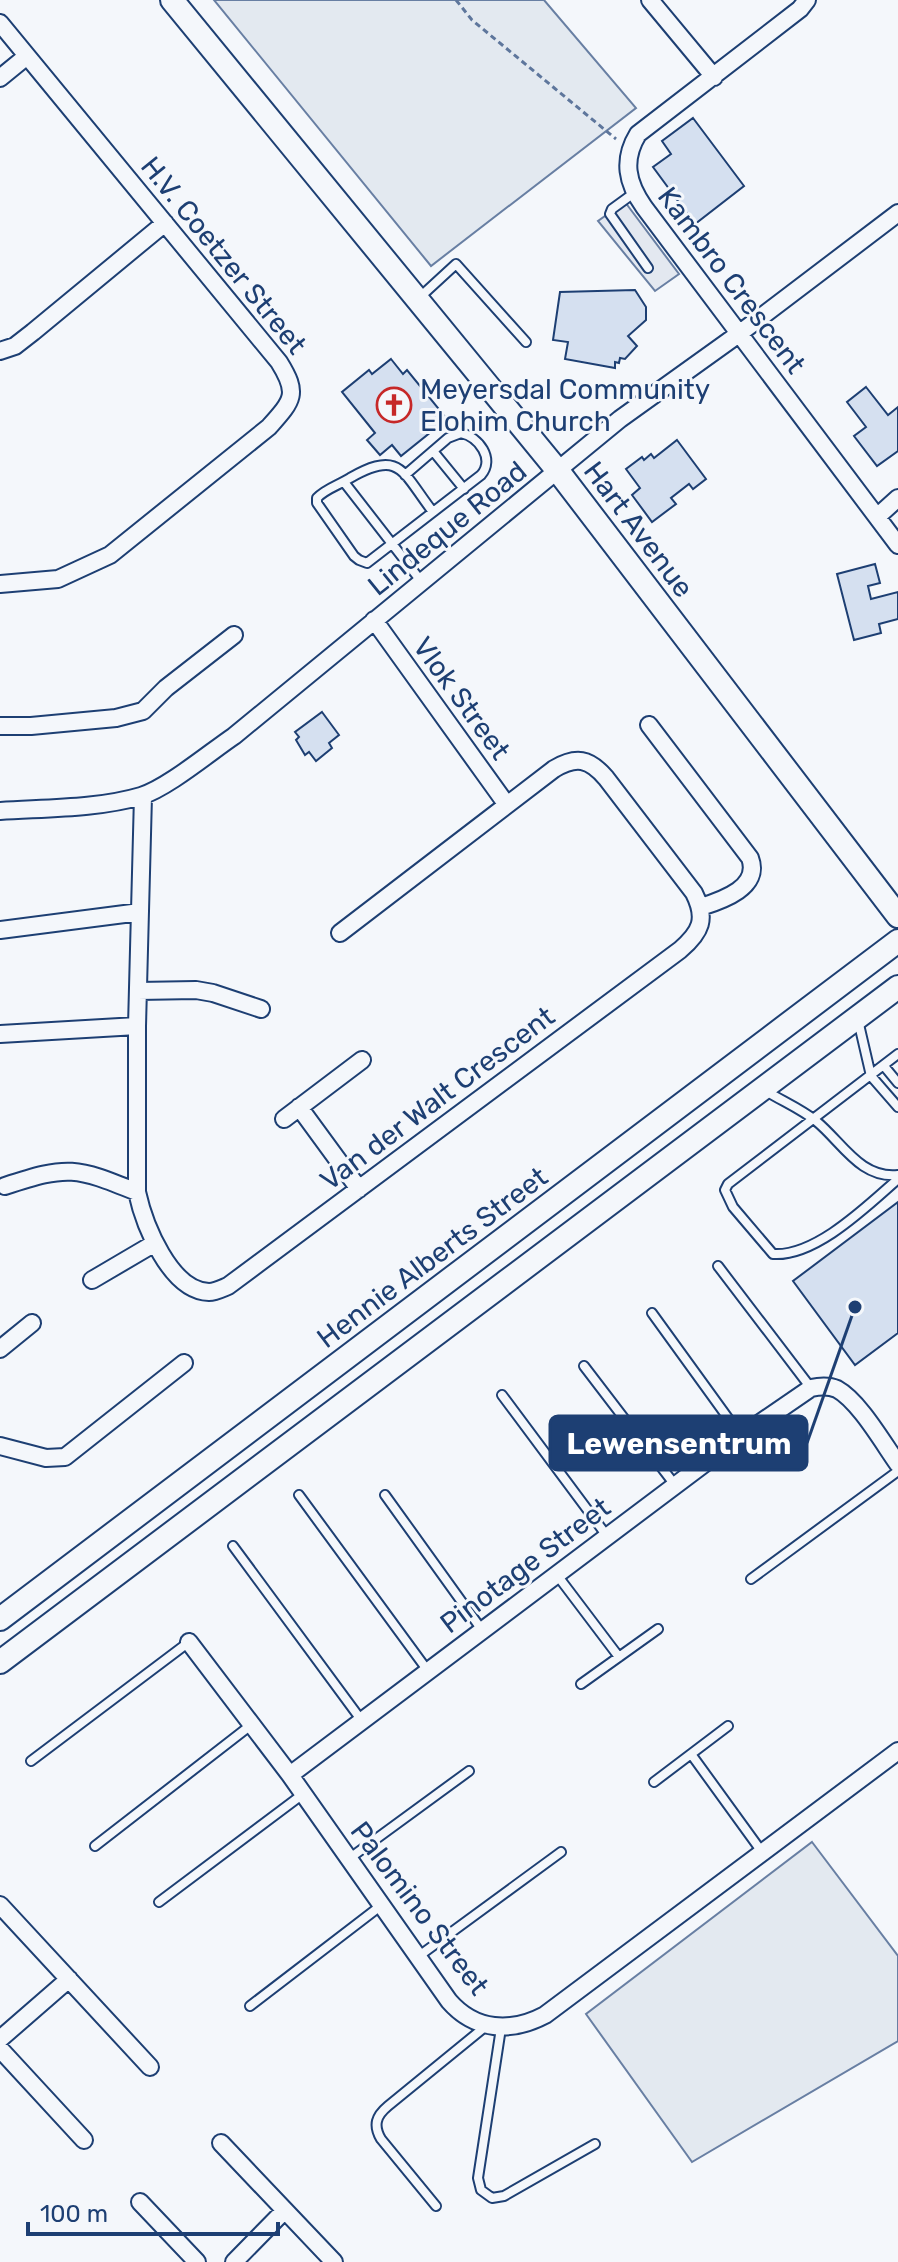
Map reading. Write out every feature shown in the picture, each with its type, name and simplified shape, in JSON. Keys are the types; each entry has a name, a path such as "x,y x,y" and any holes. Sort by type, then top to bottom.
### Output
{"street":[{"name":"Hart Avenue","path":"172,0 558,471 898,916"},
{"path":"650,0 714,77"},
{"path":"629,149 638,134 800,9 807,0"},
{"name":"H.V. Coetzer Street","path":"0,23 279,362 290,379 293,393 287,407 269,427 110,555 58,579 0,584"},
{"path":"0,78 27,56"},
{"name":"Kambro Crescent","path":"629,149 629,181 634,193 898,545"},
{"name":"Lindeque Road","path":"0,811 102,803 143,796 234,736 620,419 898,213"},
{"path":"0,351 15,346 165,223"},
{"path":"878,516 898,498"},
{"name":"Vlok Street","path":"374,620 507,805"},
{"path":"0,726 116,718 143,711 166,688 234,635"},
{"path":"340,933 568,760 583,759 596,766 694,893 701,907 731,895 752,875 750,858 649,725"},
{"name":"Van der Walt Crescent","path":"143,796 137,1026 137,1192 142,1219 172,1269 193,1287 210,1292 228,1286 680,950 694,938 701,922 701,907"},
{"path":"0,930 140,912"},
{"name":"Hennie Alberts Street","path":"0,1619 898,941"},
{"path":"0,1662 898,987"},
{"path":"138,991 196,990 261,1009"},
{"path":"0,1034 137,1026"},
{"path":"284,1119 362,1060"},
{"path":"299,1107 359,1189"},
{"path":"5,1186 44,1173 74,1170 137,1192"},
{"path":"92,1280 155,1243"},
{"path":"0,1349 32,1323"},
{"path":"0,1446 46,1458 65,1457 184,1363"},
{"path":"811,1388 825,1386 837,1389 893,1445 898,1464"},
{"name":"Pinotage Street","path":"290,1775 675,1485 811,1388"},
{"name":"Palomino Street","path":"189,1642 290,1775 455,2008 473,2021 494,2027 528,2024 545,2015 898,1751"},
{"path":"0,1905 150,2067"},
{"path":"0,2039 69,1979"},
{"path":"0,2049 84,2140"},
{"path":"221,2143 334,2262"},
{"path":"140,2202 197,2262"},
{"path":"234,2262 284,2211"}],"lane":[{"path":"634,193 612,209 610,214 648,268"},
{"path":"417,299 456,264 526,342"},
{"path":"405,475 454,434 468,434 485,453 487,467 464,489 367,563 354,556 317,503 319,495 364,470 386,463 405,475 433,512"},
{"path":"433,451 464,489"},
{"path":"344,482 422,582"},
{"path":"857,1016 871,1076 898,1107"},
{"path":"898,1054 728,1184 725,1190 733,1207 773,1254 790,1253 815,1242 858,1214 898,1177"},
{"path":"884,1066 898,1083"},
{"path":"762,1088 814,1119 856,1163 886,1176 898,1177"},
{"path":"718,1266 811,1388"},
{"path":"652,1313 741,1436"},
{"path":"584,1366 675,1485"},
{"path":"502,1395 607,1536"},
{"path":"751,1579 898,1471"},
{"path":"299,1495 428,1671"},
{"path":"385,1495 482,1630"},
{"path":"233,1546 362,1721"},
{"path":"556,1574 619,1657"},
{"path":"581,1684 658,1629"},
{"path":"31,1761 189,1642"},
{"path":"95,1846 251,1725"},
{"path":"654,1782 728,1726"},
{"path":"691,1754 762,1852"},
{"path":"350,1858 469,1771"},
{"path":"159,1902 303,1794"},
{"path":"419,1956 561,1852"},
{"path":"250,2006 383,1904"},
{"path":"494,2027 478,2178 481,2190 492,2198 504,2196 595,2144"},
{"path":"436,2206 381,2139 377,2120 388,2106 494,2027"}],"path":[{"path":"456,0 472,20 629,149"}],"shaded area":[{"path":"214,0 544,0 636,108 431,266"},
{"path":"625,202 679,274 655,291 598,221"},
{"path":"812,1842 898,1956 898,2041 692,2162 586,2014"}],"building":[{"path":"693,118 744,186 695,224 653,167 671,154 662,141"},
{"path":"635,290 646,307 646,320 628,336 637,346 625,359 615,362 615,368 565,359 568,342 553,340 560,292"},
{"name":"Meyersdal Community Elohim Church","path":"391,359 403,374 407,370 447,419 401,456 392,445 380,455 367,440 375,433 342,392 369,370 372,374"},
{"path":"866,387 888,415 898,407 898,451 877,466 854,436 866,427 847,402"},
{"path":"677,440 706,479 693,489 689,484 671,498 676,504 652,522 632,495 640,488 626,469 642,457 644,460 651,454 654,458"},
{"path":"875,564 880,583 868,586 871,599 898,592 898,619 879,624 881,633 854,640 837,574"},
{"path":"322,712 339,735 329,743 332,748 316,761 309,752 305,755 295,732"},
{"path":"898,1202 898,1333 855,1365 793,1281"}],"place":[{"name":"Meyersdal Community Elohim Church","path":"394,405"},
{"name":"Lewensentrum","path":"855,1307"}]}
